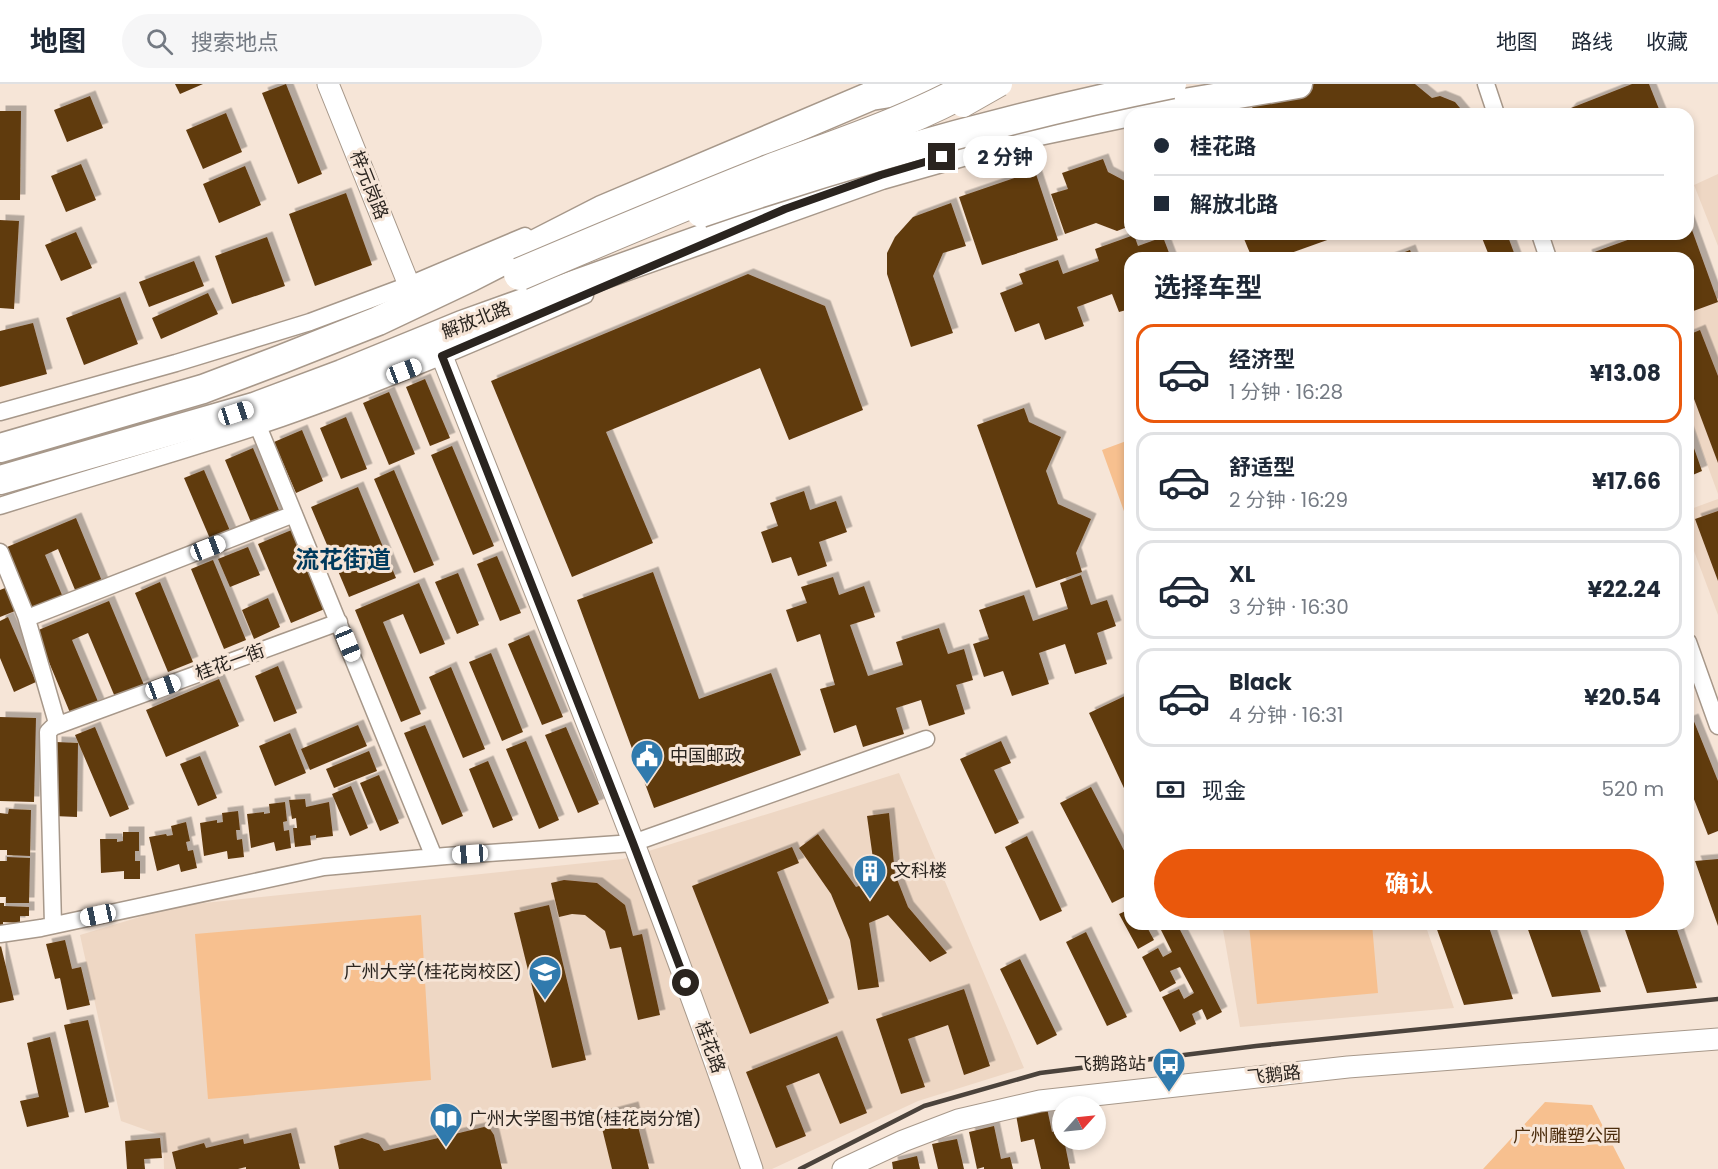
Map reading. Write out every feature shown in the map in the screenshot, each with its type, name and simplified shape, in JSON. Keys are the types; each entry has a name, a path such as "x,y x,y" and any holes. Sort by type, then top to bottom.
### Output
{"highway":[{"name":"解放北路","path":"0,448 203,389 293,355 378,321 471,277 564,228 647,190 871,96 947,84"},
{"path":"0,472 52,452 211,401 316,364 679,207 905,119 976,84"},
{"path":"1141,84 1147,98 1298,84"},
{"path":"871,96 904,118 913,132 917,149 916,158 910,166"},
{"name":"解放北路","path":"0,480 254,407 462,325 910,166 1167,96"},
{"path":"520,274 739,200 913,146 1034,114 1167,96"}],"main road":[{"path":"763,184 963,105 1000,84"}],"street":[{"name":"梓元岗路","path":"328,84 409,285"},
{"path":"1485,84 1494,108"},
{"path":"0,506 258,426 318,405 442,356 785,209"},
{"path":"0,412 273,334 409,285 521,237 564,228"},
{"name":"桂花路","path":"442,356 633,843 703,1029 752,1169"},
{"path":"258,426 434,857"},
{"path":"35,615 294,514"},
{"path":"0,552 26,616 57,723 48,732 53,925"},
{"name":"桂花一街","path":"53,727 339,622"},
{"path":"1694,659 1718,726"},
{"path":"0,934 53,925 324,867 633,843 926,739"},
{"name":"飞鹅路","path":"843,1169 903,1141 958,1120 1040,1101 1348,1067 1718,1039"}],"shaded area":[{"path":"1718,174 1718,246 1694,185"},
{"path":"1718,290 1718,494 1694,428 1694,302"},
{"path":"1718,499 1718,615 1694,551 1694,508"},
{"name":"广州大学(桂花岗校区)","path":"899,773 1024,1068 918,1101 772,1169 164,1169 163,1136 121,1121 80,935 176,906 623,859"},
{"path":"1223,930 1427,930 1454,1008 1240,1027"}],"green space":[{"path":"1124,442 1124,511 1102,450"},
{"path":"421,915 431,1080 208,1099 195,934"},
{"path":"1250,930 1373,930 1378,993 1257,1004"},
{"name":"广州雕塑公园","path":"1545,1102 1592,1105 1625,1169 1483,1169"}],"building":[{"path":"175,84 203,84 180,94"},
{"path":"286,84 322,174 298,184 262,93"},
{"path":"1224,84 1415,84 1432,98 1440,96 1455,102 1460,108 1253,108"},
{"path":"1632,84 1649,84 1659,108 1571,108"},
{"path":"90,96 103,128 67,142 54,110"},
{"path":"0,111 21,111 20,200 0,200"},
{"path":"226,113 242,152 203,169 186,130"},
{"path":"1103,159 1108,172 1124,180 1124,228 1117,231 1096,223 1065,234 1051,194 1068,189 1062,173"},
{"path":"81,164 96,200 66,212 51,176"},
{"path":"245,166 261,205 219,223 203,184"},
{"path":"1035,171 1058,240 982,265 959,197"},
{"path":"346,193 372,265 315,286 289,214"},
{"path":"951,203 966,246 943,253 933,276 953,333 911,347 887,274 887,253 895,237 913,217"},
{"path":"0,220 19,221 14,309 0,308"},
{"path":"76,232 92,268 61,281 45,245"},
{"path":"1694,236 1718,302 1694,311 1694,252 1594,252 1627,240 1694,240"},
{"path":"267,237 285,286 232,304 215,256"},
{"path":"1124,239 1136,240 1138,246 1155,240 1164,240 1169,252 1124,252 1124,311 1119,312 1112,294 1077,307 1084,326 1045,340 1039,323 1015,332 1000,293 1023,284 1019,274 1058,260 1063,274 1099,261 1095,249"},
{"path":"1244,240 1327,240 1294,252 1250,252"},
{"path":"1483,240 1509,240 1514,252 1488,252"},
{"path":"194,261 204,286 149,307 139,282"},
{"path":"748,274 825,306 863,410 789,440 760,368 606,432 653,543 572,577 491,381"},
{"path":"208,293 218,314 161,339 152,318"},
{"path":"120,297 138,344 84,365 66,318"},
{"path":"33,323 47,374 0,387 0,331"},
{"path":"1700,330 1718,376 1718,463 1694,399 1694,332"},
{"path":"425,379 450,438 430,446 406,387"},
{"path":"389,392 415,454 389,465 363,403"},
{"path":"1024,408 1029,422 1061,437 1046,471 1058,504 1091,519 1076,553 1082,572 1036,588 977,425"},
{"path":"346,417 367,469 341,479 320,428"},
{"path":"302,430 323,481 296,493 274,442"},
{"path":"452,446 494,546 473,555 431,455"},
{"path":"253,448 281,515 253,527 225,460"},
{"path":"1694,448 1702,471 1694,474"},
{"path":"204,470 231,533 211,541 184,478"},
{"path":"394,470 434,565 414,573 374,479"},
{"path":"358,487 396,578 349,597 311,507"},
{"path":"804,491 810,510 836,501 847,532 819,542 827,566 798,576 791,557 772,563 761,532 778,526 770,503"},
{"path":"1718,511 1718,581 1695,519"},
{"path":"76,518 104,586 78,597 58,549 45,555 65,602 35,615 7,547"},
{"path":"294,529 327,608 291,623 258,544"},
{"path":"248,547 260,575 230,587 218,559"},
{"path":"497,556 521,613 500,621 477,564"},
{"path":"213,560 246,640 224,649 191,569"},
{"path":"653,572 699,699 771,673 801,755 654,808 577,600"},
{"path":"458,573 479,625 457,634 435,582"},
{"path":"1081,575 1091,605 1107,600 1116,626 1097,633 1107,664 1075,674 1065,644 1039,653 1049,684 1012,696 1003,671 984,677 973,644 989,639 979,610 1024,595 1033,621 1068,609 1060,583"},
{"path":"833,577 839,595 864,586 875,617 850,625 868,676 903,665 896,642 939,628 948,654 964,649 973,680 956,685 965,714 929,726 921,700 896,708 904,734 863,747 856,725 834,733 820,689 835,685 820,634 797,642 786,610 807,603 801,587"},
{"path":"160,582 193,662 168,672 135,593"},
{"path":"419,583 445,644 420,654 403,614 383,622 421,714 401,722 355,610"},
{"path":"5,588 15,611 0,617 0,590"},
{"path":"268,598 280,627 254,639 242,610"},
{"path":"109,601 144,685 115,697 88,633 72,640 99,704 71,715 36,631"},
{"path":"8,617 36,682 14,692 0,658 0,621"},
{"path":"529,635 563,717 542,725 508,644"},
{"path":"491,653 523,732 502,741 469,662"},
{"path":"278,666 297,713 274,722 255,676"},
{"path":"451,667 485,749 463,758 429,677"},
{"path":"219,679 239,726 166,757 146,710"},
{"path":"1124,696 1124,788 1089,713"},
{"path":"0,717 36,718 34,802 0,801"},
{"path":"1694,721 1718,781 1718,831 1708,835 1694,799"},
{"path":"358,725 367,746 310,770 301,749"},
{"path":"425,725 463,816 442,825 404,733"},
{"path":"95,727 129,809 110,817 75,735"},
{"path":"566,727 599,804 578,813 545,735"},
{"path":"290,733 306,773 275,786 259,746"},
{"path":"526,741 559,820 539,829 506,749"},
{"path":"1001,741 1011,763 994,770 1019,823 995,834 960,759"},
{"path":"56,742 78,743 77,817 54,816"},
{"path":"369,751 377,771 334,788 326,769"},
{"path":"200,756 217,798 198,806 180,764"},
{"path":"488,761 513,820 493,828 469,769"},
{"path":"379,775 399,823 380,831 360,783"},
{"path":"351,786 368,828 350,836 332,794"},
{"path":"1091,787 1124,850 1124,897 1112,903 1060,803"},
{"path":"305,799 306,807 329,802 333,836 316,838 316,835 310,836 311,845 295,847 293,828 297,828 296,818 292,819 289,800"},
{"path":"285,802 287,821 283,822 284,831 289,830 291,848 276,851 274,842 251,848 247,814 270,813 269,804"},
{"path":"9,809 31,810 30,856 7,855 7,850 0,850 0,813 8,814"},
{"path":"238,811 240,830 236,830 237,840 242,839 244,857 228,859 227,851 204,856 200,823 217,820 217,823 223,822 222,813"},
{"name":"文科楼","path":"889,813 895,874 908,907 947,953 930,962 888,915 869,923 879,987 858,990 850,940 831,894 799,848 818,834 856,887 876,880 867,816"},
{"path":"186,822 190,841 186,842 188,851 193,850 197,868 181,872 179,864 157,871 149,837 173,835 171,826"},
{"path":"123,832 139,832 139,851 135,851 135,861 140,861 140,879 124,879 124,871 101,873 100,839 123,841"},
{"path":"1027,836 1062,911 1040,921 1005,847"},
{"path":"792,847 799,863 777,872 829,1003 750,1034 692,886"},
{"path":"7,857 30,858 29,903 6,903 6,897 0,897 0,861 7,861"},
{"path":"1718,859 1718,926 1695,861"},
{"path":"564,880 597,883 625,905 633,936 642,934 660,1015 638,1020 621,947 610,949 605,931 585,915 572,914 559,917 551,883"},
{"path":"0,903 4,903 4,906 29,907 29,916 20,916 20,923 3,922 3,925 0,925"},
{"path":"549,905 586,1060 552,1068 514,913"},
{"path":"1124,912 1124,923 1119,914"},
{"path":"1128,930 1149,930 1154,940 1138,949"},
{"path":"1161,930 1180,930 1222,1012 1207,1020 1202,1009 1192,1014 1196,1024 1180,1032 1162,997 1179,989 1184,999 1194,993 1180,967 1170,971 1176,983 1160,992 1142,957 1158,948 1163,957 1172,952"},
{"path":"1437,930 1490,930 1513,999 1464,1005"},
{"path":"1528,930 1580,930 1601,992 1552,997"},
{"path":"1625,930 1677,930 1697,988 1647,993"},
{"path":"1086,932 1127,1017 1107,1026 1066,942"},
{"path":"65,940 72,969 81,967 90,1005 67,1010 60,978 55,979 46,944"},
{"path":"0,947 14,1000 0,1003"},
{"path":"1020,959 1057,1035 1037,1045 1000,969"},
{"path":"964,989 990,1066 964,1075 948,1025 908,1039 925,1087 901,1094 876,1019"},
{"path":"88,1020 109,1107 85,1113 64,1025"},
{"path":"837,1036 867,1113 840,1124 819,1073 786,1086 806,1136 776,1148 746,1072"},
{"path":"50,1037 69,1117 27,1127 20,1101 39,1097 27,1043"},
{"path":"633,1107 649,1169 612,1169 599,1116"},
{"path":"1047,1108 1052,1132 1052,1150 1066,1150 1070,1169 1041,1169 1034,1139 1021,1142 1016,1115"},
{"path":"994,1126 1001,1159 1010,1157 1013,1169 984,1169 984,1167 977,1169 969,1132"},
{"name":"广州大学图书馆(桂花岗分馆)","path":"484,1127 490,1129 494,1135 502,1169 339,1169 334,1146 362,1138 379,1144 384,1151"},
{"path":"291,1133 300,1169 246,1169 246,1167 176,1169 172,1152 204,1143 206,1148 243,1139 244,1144"},
{"path":"160,1138 162,1158 144,1159 145,1169 127,1169 125,1141"},
{"path":"957,1139 964,1169 938,1169 932,1144"},
{"path":"917,1156 920,1169 893,1169 892,1162"}],"railway":[{"path":"800,1169 924,1106 1040,1073 1256,1046 1718,999"}],"place":[{"name":"中国邮政","path":"647,785"},
{"name":"文科楼","path":"870,900"},
{"name":"广州大学(桂花岗校区)","path":"545,1001"},
{"name":"飞鹅路站","path":"1169,1093"},
{"name":"广州大学图书馆(桂花岗分馆)","path":"446,1148"}],"district":[{"name":"流花街道","path":"343,560"}],"route":[{"path":"686,983 442,356 785,209 881,175 942,157"}]}
